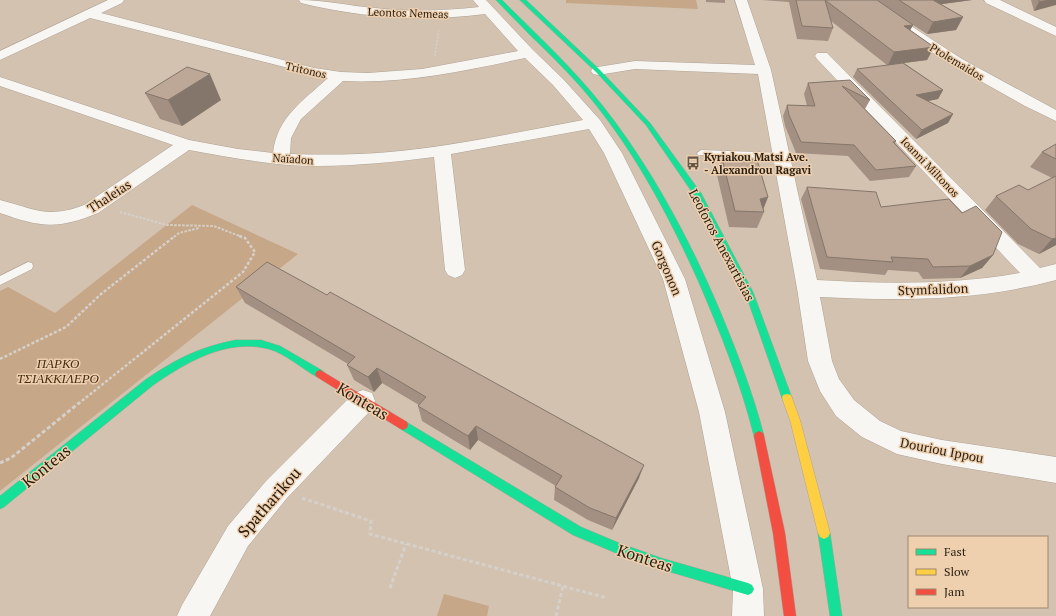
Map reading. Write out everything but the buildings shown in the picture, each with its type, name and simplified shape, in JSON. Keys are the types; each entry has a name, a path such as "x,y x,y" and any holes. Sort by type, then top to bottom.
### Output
{"main road":[{"name":"Leoforos Anexartisias","path":"523,0 598,71 643,118 698,195 749,292 795,420 822,523 836,616"},
{"path":"489,3 579,82 610,119 641,163 688,247 749,394 777,518 790,616"},
{"name":"Konteas","path":"0,503 155,378 175,364 208,349 245,343 263,344 277,348 577,531 602,544 664,566 748,602"}],"street":[{"path":"0,56 118,0"},
{"name":"Leontos Nemeas","path":"305,0 380,14 442,15 489,3"},
{"name":"Douriou Ippou","path":"741,0 764,70 808,288 820,361 829,384 845,408 871,429 897,442 942,452 1056,470"},
{"name":"Ptolemaidos","path":"863,0 908,33 968,70 1056,116"},
{"path":"990,0 1056,32"},
{"name":"Gorgonon","path":"489,3 528,53 558,82 594,123 613,153 674,279 712,412 748,602"},
{"name":"Tritonos","path":"89,14 338,77 394,78 432,73 528,53"},
{"name":"Ioanni Miltonos","path":"822,56 1046,275"},
{"path":"598,71 635,65 764,70"},
{"path":"281,159 283,138 294,118 338,77"},
{"name":"Naïadon","path":"0,81 186,144 281,159 327,161 372,160 442,152 594,123"},
{"name":"Thaleias","path":"0,206 33,217 61,220 74,217 96,206 186,144"},
{"path":"442,152 455,270"},
{"name":"Stymfalidon","path":"808,288 931,290 986,287 1046,275"},
{"name":"Spatharikou","path":"193,616 238,536 277,490 363,401"}],"lane":[{"path":"701,154 781,156"},
{"path":"0,281 28,266"}],"path":[{"path":"432,73 442,15"},
{"path":"96,206 167,225 202,227"},
{"path":"0,359 66,328 101,294 179,232 214,226 245,238 255,252 243,272 11,458 0,462"},
{"path":"277,490 371,520 370,534 607,598"},
{"path":"390,588 406,544"},
{"path":"556,616 563,586"}],"green space":[{"path":"566,0 696,0 698,9 566,3"},
{"name":"ΠΑΡΚΟ ΤΣΙΑΚΚΙΛΕΡΟ","path":"192,205 298,254 0,491 0,291 8,287 55,313"},
{"path":"444,594 489,606 487,616 437,616"}],"traffic: fast":[{"path":"499,0 563,65 599,105 636,157 653,184 683,240 710,298 742,381 759,436"},
{"path":"523,0 598,71 648,124 698,195 749,292 787,398"},
{"path":"0,503 148,383 190,357 213,348 236,344 261,344 277,348 320,374"},
{"path":"403,425 577,531 640,557 748,589"},
{"path":"824,533 836,616"}],"traffic: slow":[{"path":"787,398 795,420 824,533"}],"traffic: jam":[{"path":"320,374 403,425"},
{"path":"759,436 779,533 790,616"}],"place":[{"name":"Kyriakou Matsi Ave. - Alexandrou Ragavi","path":"693,163"}]}
